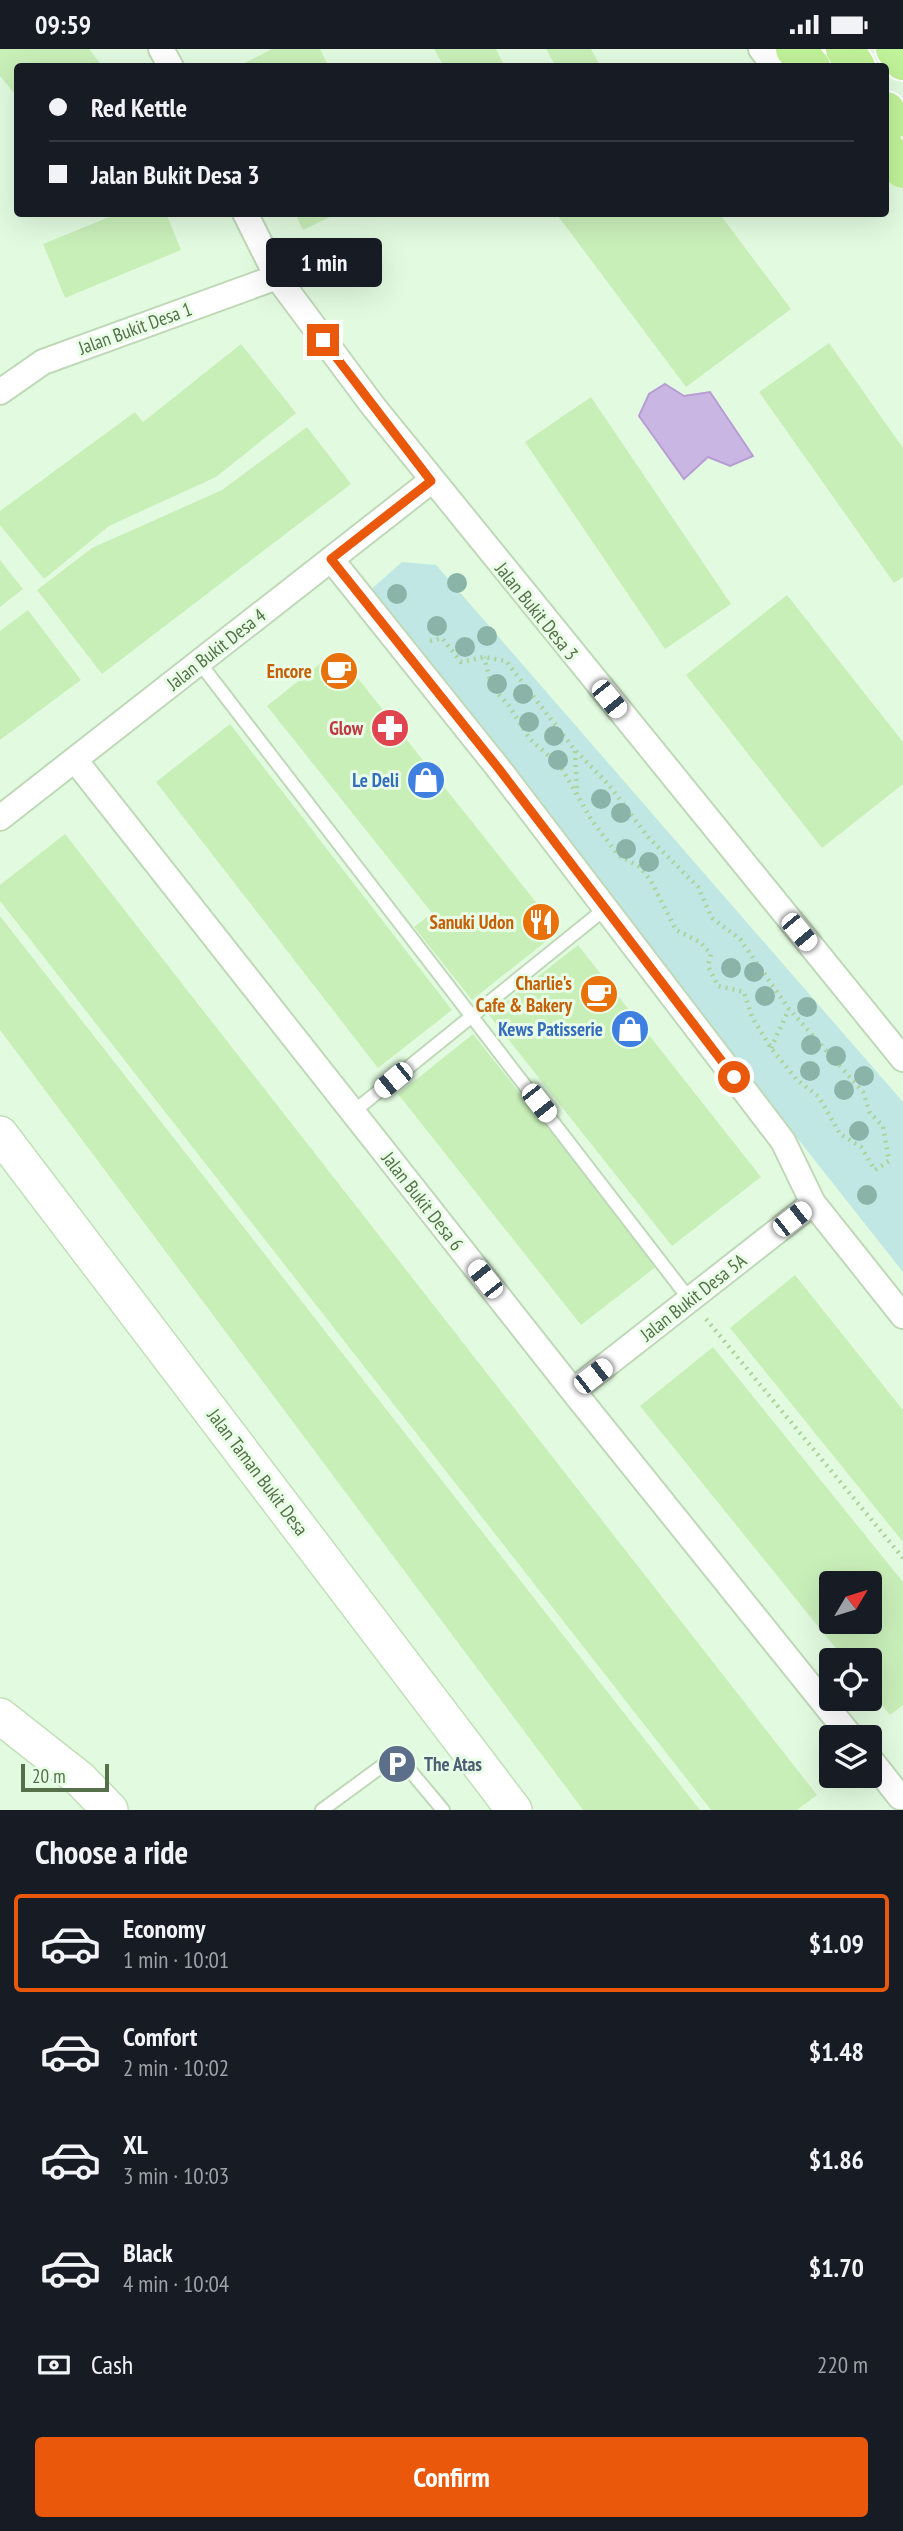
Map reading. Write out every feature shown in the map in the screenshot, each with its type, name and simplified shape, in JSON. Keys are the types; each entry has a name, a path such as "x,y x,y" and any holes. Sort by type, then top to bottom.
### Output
{"highway":[{"path":"795,49 807,63"},
{"path":"895,49 903,61"},
{"path":"889,116 903,138"},
{"path":"889,153 903,169"},
{"path":"889,153 903,174"}],"street":[{"path":"761,49 772,63"},
{"path":"889,174 903,186"},
{"name":"Jalan Bukit Desa 3","path":"247,217 277,277 431,481 903,1059"},
{"name":"Jalan Bukit Desa 1","path":"0,392 43,362 277,277"},
{"name":"Jalan Bukit Desa 4","path":"0,818 431,481"},
{"path":"331,559 606,908 783,1141 813,1203 903,1316"},
{"name":"Jalan Bukit Desa 6","path":"75,759 573,1391 842,1725"},
{"name":"Jalan Taman Bukit Desa","path":"0,1134 514,1810"},
{"name":"Jalan Bukit Desa 5A","path":"573,1391 813,1203"},
{"path":"0,1716 80,1779 110,1810"},
{"path":"882,1778 896,1800"}],"lane":[{"path":"199,662 690,1300"},
{"path":"353,1112 606,908"},
{"path":"322,1810 397,1755 443,1810"}],"path":[{"path":"397,642 420,644 442,638 461,662 484,657 506,661 574,749 610,785 656,846 698,887 712,918 740,939 789,1009 863,1092 870,1114 883,1126 889,1161 875,1170 861,1147 840,1134 819,1097 797,1080 771,1048 752,1017 744,992 718,986 708,966 711,954 700,942 676,930 652,881 640,867 618,855 561,768 529,737 509,706 492,687 484,657"},
{"path":"574,749 578,795"},
{"path":"771,1048 789,1009"},
{"path":"690,1300 903,1558"}],"shaded area":[{"path":"665,384 684,396 710,392 753,456 730,466 708,457 684,479 639,416 649,394"},
{"path":"402,562 436,565 903,1102 903,1272 367,593"}],"building":[{"path":"0,49 89,49 100,63 14,63 14,93 0,76"},
{"path":"272,49 320,49 327,63 245,63"},
{"path":"434,49 496,49 503,63 442,63"},
{"path":"546,49 591,49 599,63 554,63"},
{"path":"109,217 168,217 181,250 65,298 43,244"},
{"path":"297,217 330,217 303,230"},
{"path":"559,217 722,217 791,309 686,387"},
{"path":"829,343 903,448 903,577 894,583 759,392"},
{"path":"241,344 296,413 216,477 109,526 44,579 0,525 0,511 135,412 143,422"},
{"path":"591,397 731,604 665,649 525,442"},
{"path":"307,427 351,484 102,674 37,590 92,548 222,490"},
{"path":"0,560 23,589 0,607"},
{"path":"787,595 903,742 903,784 822,848 686,675"},
{"path":"28,610 81,680 0,740 0,631"},
{"path":"336,651 559,931 472,1000 414,927 432,913 267,706"},
{"path":"230,724 452,1010 378,1068 156,782"},
{"path":"65,834 817,1795 797,1810 711,1810 0,901 0,885"},
{"path":"0,916 700,1810 583,1810 0,1030"},
{"path":"578,945 761,1177 672,1246 489,1015"},
{"path":"473,1034 657,1266 581,1325 398,1094"},
{"path":"795,1275 903,1410 903,1542 730,1328"},
{"path":"713,1347 903,1582 903,1705 890,1715 882,1705 882,1648 835,1648 825,1635 882,1635 882,1571 819,1571 819,1628 640,1406"}],"place":[{"name":"Encore","path":"339,671"},
{"name":"Glow","path":"390,728"},
{"name":"Le Deli","path":"426,780"},
{"name":"Sanuki Udon","path":"541,922"},
{"name":"Charlie's Cafe & Bakery","path":"599,994"},
{"name":"Kews Patisserie","path":"630,1029"},
{"name":"The Atas","path":"397,1764"}],"route":[{"path":"323,340 431,481 331,559 499,769 734,1077"}]}
